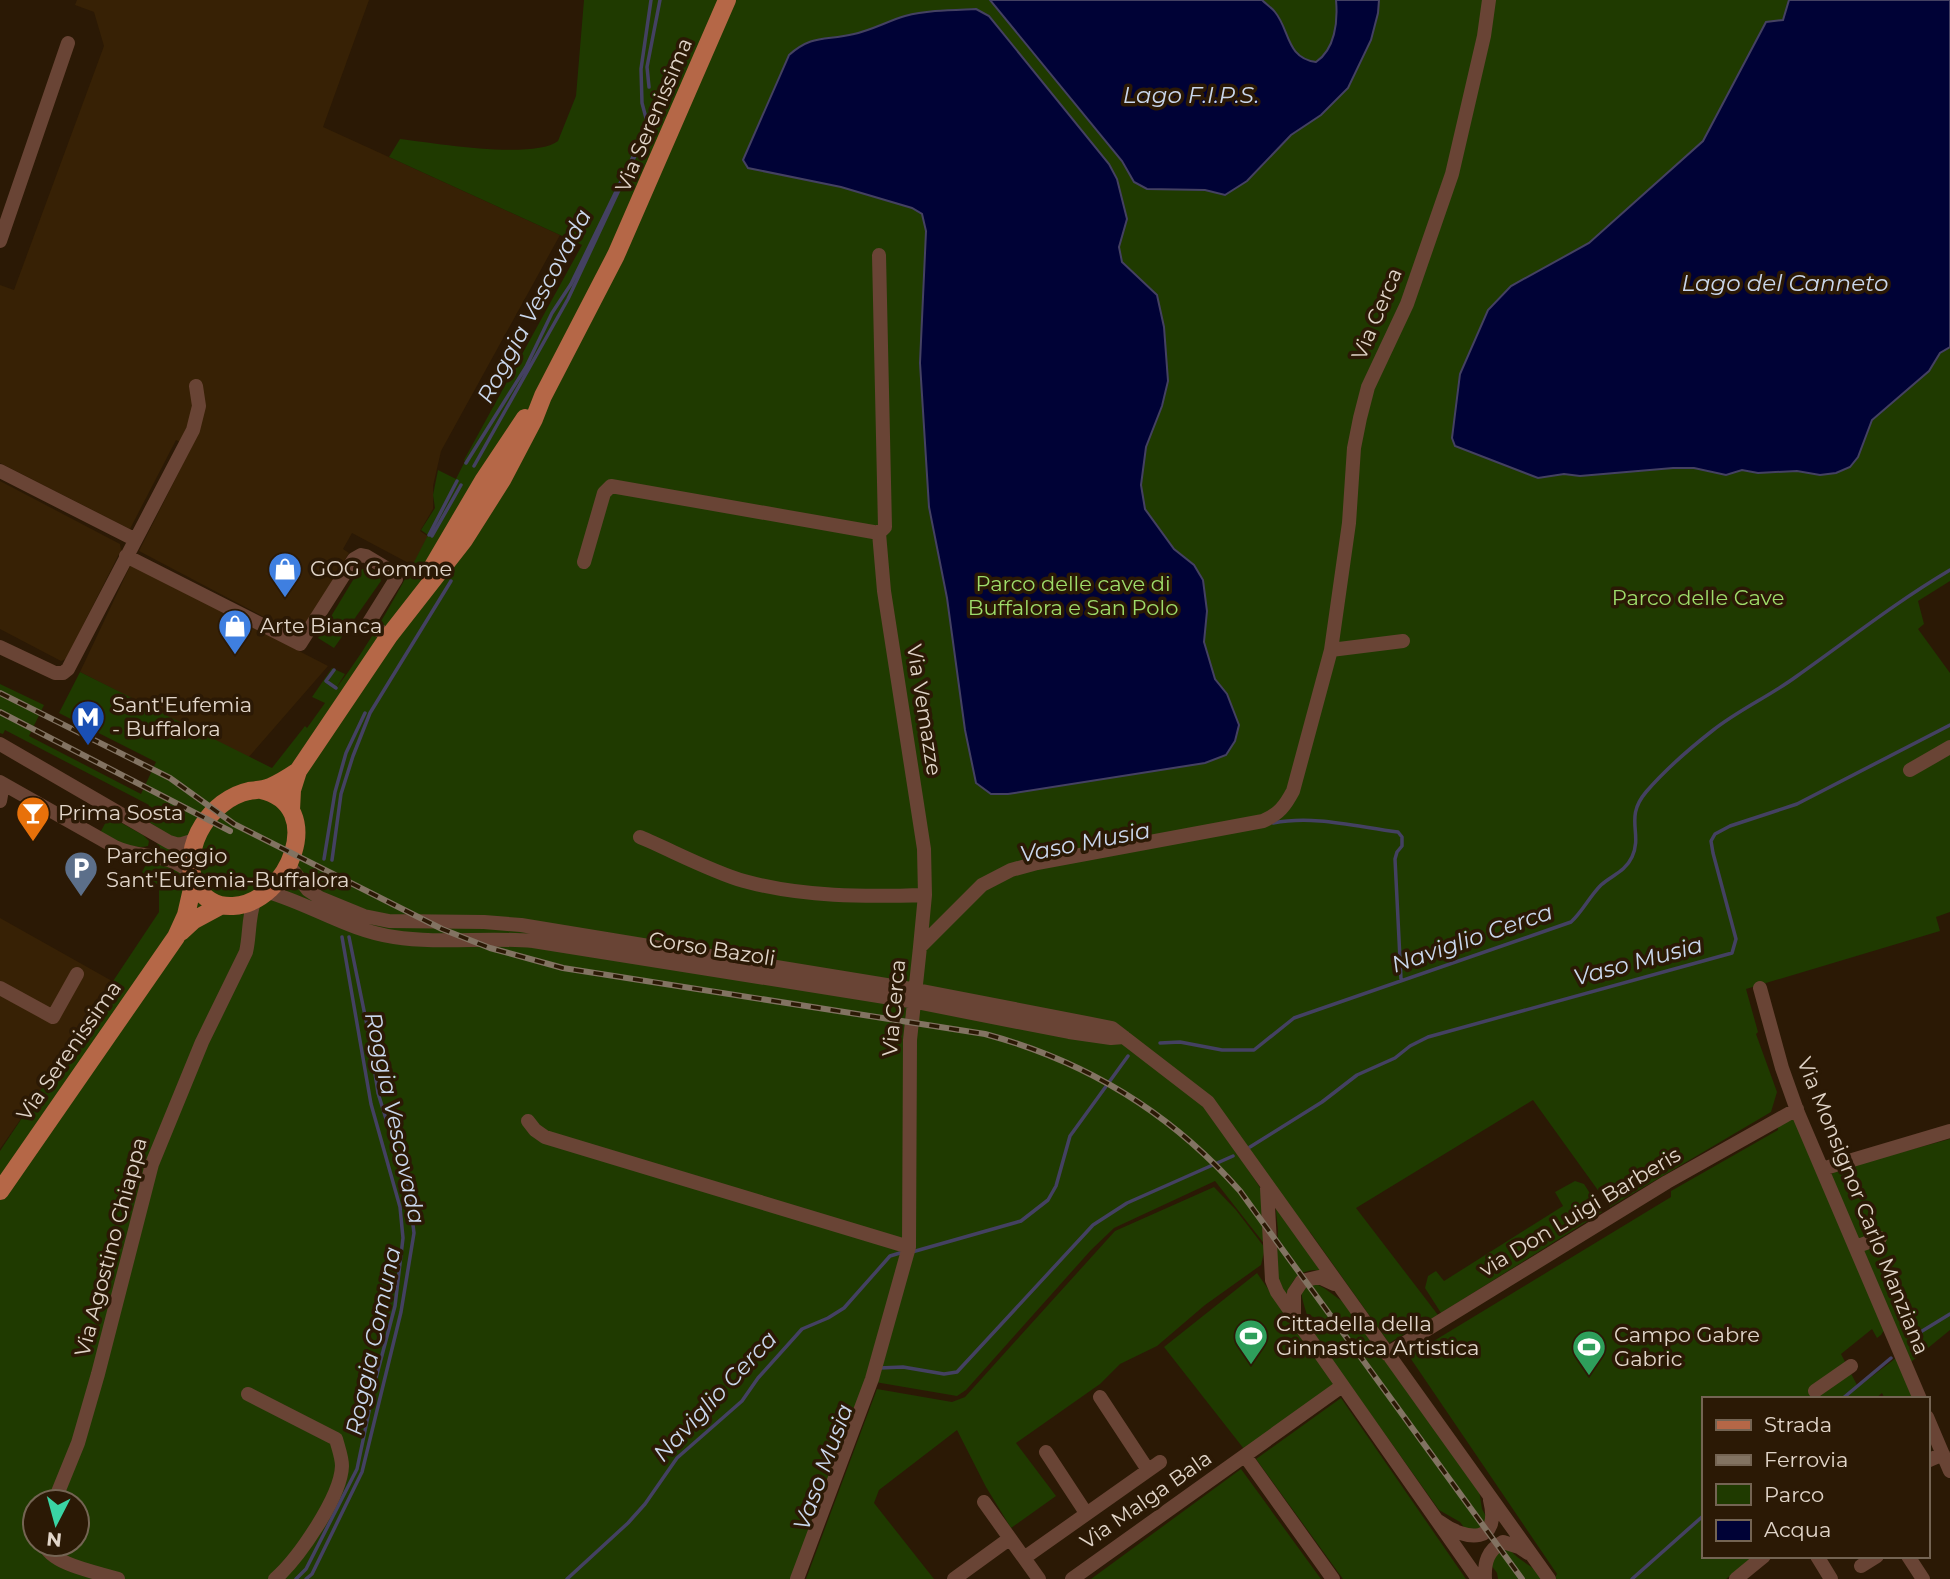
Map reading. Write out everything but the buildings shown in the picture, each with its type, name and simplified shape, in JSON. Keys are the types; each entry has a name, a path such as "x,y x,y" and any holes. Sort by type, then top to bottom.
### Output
{"main road":[{"name":"Via Serenissima","path":"0,1191 176,937 194,920 223,906 261,897 276,884 289,864 295,841 294,819 290,810 298,771 389,636 464,540 502,480 617,255 727,0"},
{"name":"Via Serenissima","path":"417,598 444,544 483,481 519,426 543,396"},
{"path":"464,540 467,524 486,494 488,487 483,481"},
{"name":"Via Serenissima","path":"176,937 190,903 195,840 205,821 229,799 239,794 261,790 298,771"},
{"path":"261,790 278,796 290,810"},
{"path":"193,877 204,896 223,906"}],"street":[{"name":"Via Cerca","path":"797,1579 872,1379 909,1247 910,1041 920,947 982,885 1011,870 1263,821 1275,816 1285,806 1293,791 1331,650 1349,523 1354,448 1360,418 1368,387 1407,304 1452,174 1484,36 1489,0"},
{"path":"0,241 68,43"},
{"name":"Via Vemazze","path":"879,256 884,527 879,533 884,591 923,849 925,895 920,947"},
{"path":"0,647 55,673 63,673 68,669 192,430 199,406 196,386"},
{"path":"0,471 134,539"},
{"path":"584,562 604,494 611,486 879,533"},
{"path":"126,556 300,644 354,559 357,556 366,556 396,574 396,579 368,624 389,636"},
{"path":"1331,650 1403,641"},
{"path":"0,744 169,842 185,845 195,840"},
{"path":"1910,770 1950,747"},
{"path":"0,801 2,783 115,847 134,854 166,858 180,864 193,877"},
{"path":"640,837 741,881 780,890 872,897 925,895"},
{"path":"289,864 303,895"},
{"name":"Corso Bazoli","path":"261,897 303,895 320,898 364,916 390,921 521,925 916,996 1067,1018 1112,1028 1208,1102 1549,1579"},
{"name":"Via Agostino Chiappa","path":"60,1488 78,1443 98,1374 152,1164 202,1042 246,952 249,929 261,897"},
{"path":"223,906 249,929"},
{"path":"0,988 53,1017 77,974"},
{"name":"Via Monsignor Carlo Manziana","path":"1760,988 1782,1068 1797,1110 1919,1397"},
{"name":"via Don Luigi Barberis","path":"1387,1354 1667,1182 1797,1110"},
{"path":"528,1121 545,1137 909,1247"},
{"path":"1822,1169 1950,1131"},
{"path":"1267,1187 1270,1203 1272,1280 1276,1292 1478,1579"},
{"path":"1856,1247 1880,1238"},
{"path":"1294,1317 1294,1293 1302,1281 1319,1277 1339,1287"},
{"path":"1815,1391 1851,1366"},
{"name":"Via Malga Bala","path":"1072,1579 1342,1386"},
{"path":"248,1394 335,1439 342,1464 339,1482 318,1525 275,1579"},
{"path":"1024,1558 1154,1466 1100,1397"},
{"path":"1929,1422 1950,1471"},
{"path":"1046,1452 1086,1513"},
{"path":"1929,1460 1943,1454"},
{"name":"Via Malga Bala","path":"1245,1456 1333,1579"},
{"path":"1436,1520 1461,1534 1476,1537 1484,1534 1492,1522 1488,1495"},
{"path":"984,1502 1039,1579"},
{"path":"954,1579 1009,1539"},
{"path":"1485,1579 1488,1555 1494,1547 1503,1542 1519,1547 1532,1556"},
{"path":"57,1558 118,1579"},
{"path":"1736,1579 1762,1558"},
{"path":"1818,1558 1831,1579"},
{"path":"1861,1566 1874,1558"},
{"path":"1909,1558 1923,1579"}],"shaded area":[{"path":"77,0 369,0 323,127 560,235 441,451 433,486 433,509 420,531 432,539 416,567 352,533 343,549 349,553 300,636 139,551 191,448 176,440 130,529 0,463 0,285 14,290 104,46 94,12 75,5"},
{"path":"0,481 120,544 121,550 66,659 61,661 0,629"},
{"path":"131,564 328,666 248,758 80,672"},
{"path":"0,918 112,981 76,1039 0,1149"}],"green space":[{"name":"Parco delle cave di Buffalora e San Polo","path":"584,0 1950,0 1950,581 1918,601 1924,624 1918,629 1950,673 1950,912 1936,917 1940,931 1746,989 1758,1032 1756,1034 1777,1092 1771,1112 1610,1207 1533,1100 1356,1208 1438,1315 1389,1343 1310,1232 1307,1233 1247,1168 1261,1189 1266,1246 1215,1181 1114,1228 1091,1250 966,1390 957,1396 869,1381 794,1579 0,1579 0,1151 159,912 159,886 142,872 164,832 143,818 149,805 5,730 3,734 0,733 0,684 44,705 29,736 141,794 156,762 59,713 80,672 272,768 325,703 312,697 332,668 345,674 335,690 385,615 428,535 421,530 435,508 433,495 438,470 456,479 582,245 389,157 400,139 506,150 545,147 558,141 576,96"},
{"path":"367,568 379,573 381,581 334,648 318,638 359,570"},
{"path":"109,816 143,835 149,841 148,846 129,845 100,833"},
{"name":"Campo Gabre Gabric","path":"1792,1118 1797,1121 1886,1327 1877,1338 1872,1329 1841,1354 1858,1387 1896,1358 1912,1397 1884,1397 1882,1393 1877,1397 1702,1397 1702,1558 1752,1558 1726,1579 1554,1579 1557,1574 1409,1356 1671,1197 1671,1191 1778,1130 1777,1126"},
{"path":"1950,1139 1950,1330 1906,1366 1827,1181 1835,1170"},
{"path":"1575,1181 1584,1184 1602,1212 1441,1313 1425,1288 1428,1276 1436,1271 1444,1281 1563,1206 1555,1192"},
{"path":"1214,1187 1236,1210 1265,1248 1261,1265 1205,1305 1157,1346 1120,1364 1100,1384 1016,1443 1056,1496 1011,1528 986,1487 957,1430 879,1490 874,1503 934,1579 806,1579 877,1389 952,1402 965,1397 1115,1231"},
{"path":"1275,1202 1326,1272 1306,1271 1296,1277 1288,1295 1276,1276 1278,1230"},
{"name":"Cittadella della Ginnastica Artistica","path":"1257,1273 1335,1385 1244,1449 1164,1347"},
{"path":"1310,1282 1349,1306 1478,1484 1482,1509 1487,1518 1481,1531 1466,1530 1460,1522 1439,1510 1312,1332 1301,1288"},
{"path":"1341,1398 1466,1579 1343,1579 1256,1459"},
{"path":"1241,1469 1321,1579 1091,1579"},
{"path":"1502,1549 1510,1550 1544,1579 1498,1579 1491,1565 1492,1555"}],"water":[{"name":"Lago F.I.P.S.","path":"990,0 1262,0 1280,19 1299,55 1316,62 1327,50 1334,34 1336,0 1379,0 1371,40 1348,88 1321,115 1291,135 1247,181 1225,195 1205,190 1147,189 1134,182 1122,161"},
{"name":"Lago del Canneto","path":"1789,0 1950,0 1950,347 1940,353 1929,371 1872,420 1858,457 1850,467 1836,473 1820,475 1797,471 1758,473 1742,470 1726,475 1694,468 1673,468 1538,478 1455,446 1452,438 1460,374 1488,310 1511,286 1589,243 1703,141 1766,22 1783,20"},
{"name":"Lago F.I.P.S.","path":"976,9 989,16 1109,164 1117,179 1127,219 1119,247 1122,262 1157,295 1164,327 1168,381 1162,406 1146,447 1141,485 1145,509 1174,549 1194,565 1203,580 1207,611 1204,642 1215,679 1227,694 1239,725 1235,741 1226,755 1205,763 1008,794 991,794 976,783 965,730 947,598 929,507 920,363 926,231 922,214 912,208 841,187 748,168 743,160 789,55 797,48 812,41 861,32 914,14"}],"waterway":[{"name":"Roggia Vescovada","path":"646,118 642,103 641,69 651,0"},
{"name":"Roggia Comuna","path":"649,87 647,67 660,0"},
{"name":"Roggia Vescovada","path":"466,463 526,367 552,313 571,284 645,132 645,125"},
{"name":"Roggia Comuna","path":"474,466 568,299 648,128"},
{"name":"Roggia Vescovada","path":"429,535 457,481"},
{"name":"Roggia Comuna","path":"432,536 461,485"},
{"name":"Naviglio Cerca","path":"1160,1043 1180,1042 1222,1050 1254,1050 1294,1018 1571,922 1601,885 1629,862 1635,848 1635,818 1640,801 1678,760 1722,723 1787,683 1891,608 1950,570"},
{"name":"Roggia Comuna","path":"332,860 341,794 370,713 451,581"},
{"name":"Roggia Vescovada","path":"334,670 326,681 336,688"},
{"name":"Roggia Vescovada","path":"324,859 335,792 346,753 365,713"},
{"name":"Vaso Musia","path":"1250,1147 1322,1102 1357,1075 1395,1058 1428,1037 1732,953 1736,939 1713,853 1711,841 1715,834 1730,826 1797,804 1950,725"},
{"name":"Vaso Musia","path":"1273,823 1320,821 1398,832 1402,837 1402,846 1395,859 1401,979"},
{"name":"Roggia Vescovada","path":"296,1579 306,1569 357,1469 376,1378 395,1306 403,1238 400,1207 371,1104 342,937"},
{"name":"Roggia Comuna","path":"306,1579 312,1574 362,1472 401,1312 414,1233 409,1193 378,1093 349,937"},
{"name":"Naviglio Cerca","path":"912,1252 1021,1221 1048,1200 1056,1186 1070,1136 1128,1056"},
{"name":"Vaso Musia","path":"879,1368 903,1367 944,1374 957,1372 1093,1225 1127,1203 1233,1156"},
{"name":"Naviglio Cerca","path":"567,1579 628,1523 645,1504 677,1458 742,1401 758,1378 802,1329 844,1308 890,1256 900,1253"},
{"name":"Vaso Musia","path":"1914,1336 1950,1314"},
{"name":"Vaso Musia","path":"1844,1397 1891,1358"},
{"name":"Vaso Musia","path":"1632,1579 1702,1517"}],"railway":[{"path":"0,693 170,778 234,824 442,929 490,948 563,968 985,1034 1058,1059 1124,1093 1185,1137 1240,1191 1522,1579"},
{"path":"0,712 230,831"}],"place":[{"name":"GOG Gomme","path":"285,599"},
{"name":"Arte Bianca","path":"235,656"},
{"name":"Sant'Eufemia - Buffalora","path":"88,747"},
{"name":"Prima Sosta","path":"33,843"},
{"name":"Parcheggio Sant'Eufemia-Buffalora","path":"81,898"},
{"name":"Cittadella della Ginnastica Artistica","path":"1251,1366"},
{"name":"Campo Gabre Gabric","path":"1589,1377"}],"park label":[{"name":"Parco delle Cave","path":"1698,598"}]}
